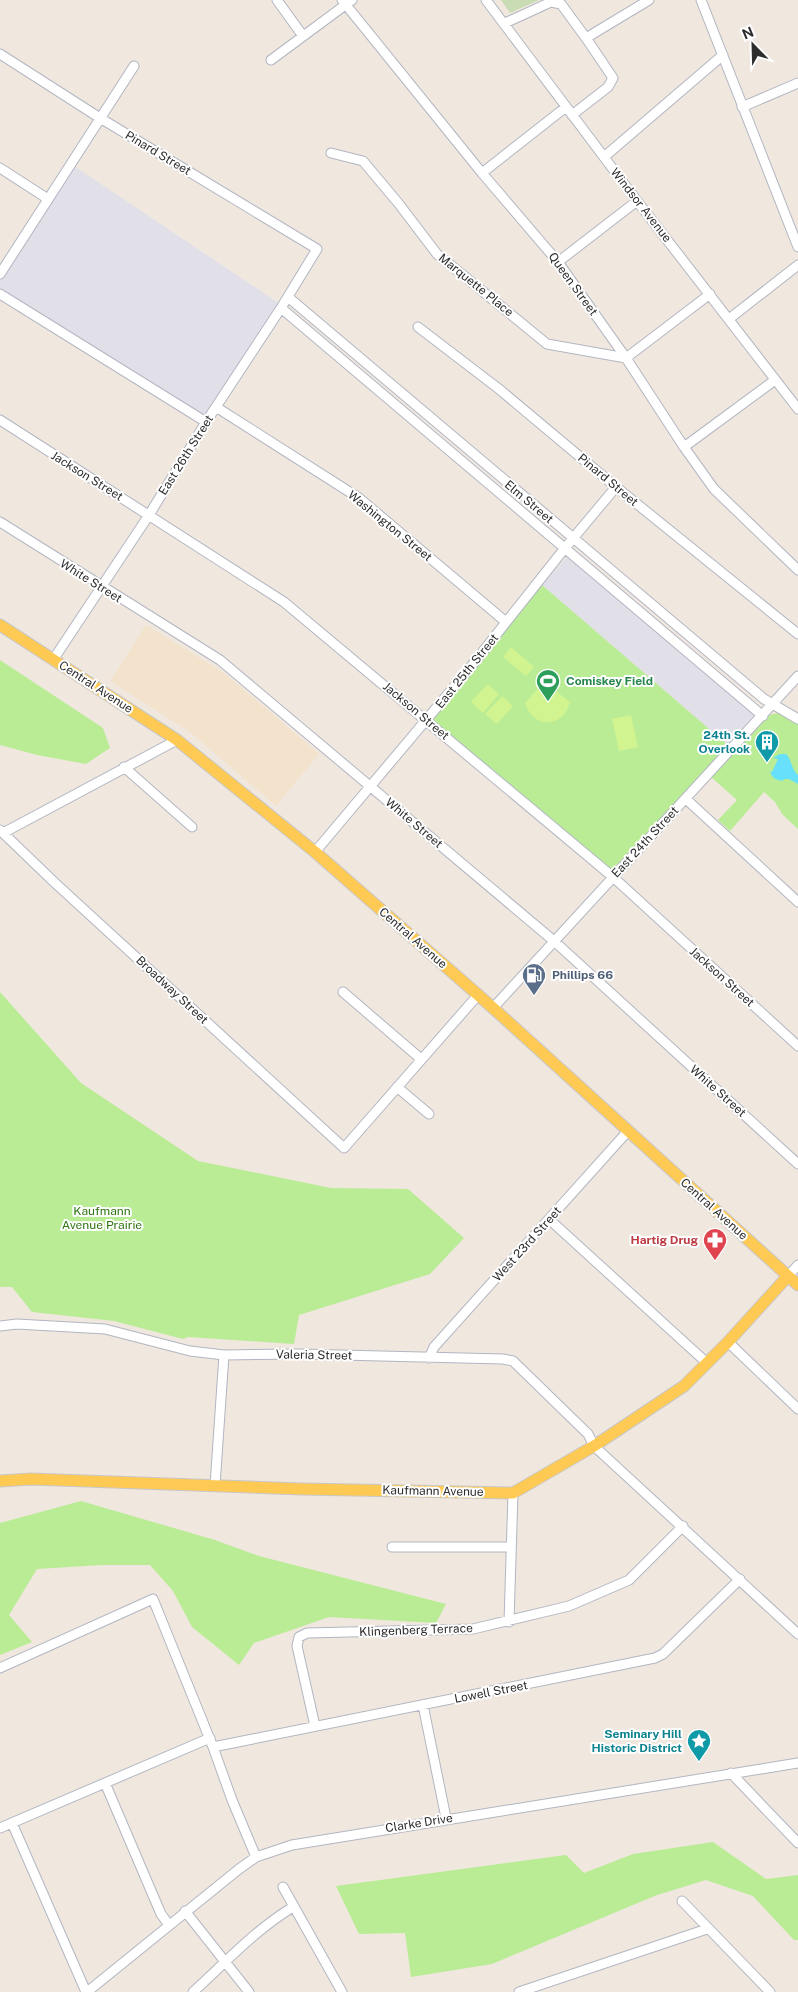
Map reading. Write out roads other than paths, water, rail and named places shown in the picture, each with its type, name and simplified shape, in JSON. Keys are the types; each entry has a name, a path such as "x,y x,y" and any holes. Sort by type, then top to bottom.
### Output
{"main road":[{"name":"Central Avenue","path":"0,625 177,740 315,852 478,994 798,1285"},
{"path":"513,1493 594,1446 684,1386 728,1342 788,1276"},
{"name":"Kaufmann Avenue","path":"0,1481 31,1479 513,1493"}],"street":[{"path":"277,0 303,36"},
{"name":"Windsor Avenue","path":"486,0 637,201 798,408"},
{"path":"586,38 649,0"},
{"path":"701,0 798,247"},
{"path":"271,60 347,2"},
{"name":"Queen Street","path":"347,2 482,173 558,262 714,488 798,570"},
{"path":"482,173 569,111 608,87 613,78 561,4 551,2 505,23"},
{"name":"Pinard Street","path":"0,54 100,118 317,249"},
{"path":"604,157 723,55"},
{"path":"0,274 134,66"},
{"path":"742,107 798,82"},
{"name":"Marquette Place","path":"331,153 363,161 400,204 436,254 547,344 626,358"},
{"path":"0,168 48,199"},
{"path":"558,262 637,201"},
{"name":"East 26th Street","path":"53,660 102,588 206,422 282,308 317,249"},
{"path":"728,319 798,264"},
{"path":"0,294 206,422"},
{"path":"626,358 710,294"},
{"name":"Elm Street","path":"288,298 572,539 773,704 798,718"},
{"name":"Elm Street","path":"282,308 763,716"},
{"name":"Pinard Street","path":"418,327 499,389 616,488 798,634"},
{"path":"684,447 775,380"},
{"name":"Washington Street","path":"216,407 359,498 506,622"},
{"name":"Jackson Street","path":"0,420 284,602 612,877 798,1046"},
{"name":"East 25th Street","path":"315,852 616,488"},
{"name":"White Street","path":"0,522 102,588 220,660 554,941 798,1164"},
{"name":"East 24th Street","path":"493,1008 798,676"},
{"path":"2,832 177,740"},
{"path":"124,768 192,827"},
{"path":"686,799 798,902"},
{"name":"Broadway Street","path":"2,832 344,1148 397,1087"},
{"path":"343,992 421,1059"},
{"path":"429,1114 397,1087 478,994"},
{"name":"West 23rd Street","path":"429,1358 434,1346 550,1220 628,1131"},
{"path":"550,1220 707,1363"},
{"path":"788,1276 798,1265"},
{"name":"Valeria Street","path":"0,1326 16,1324 105,1329 190,1351 224,1355 300,1354 503,1359 513,1361 588,1434 594,1446 798,1634"},
{"path":"728,1342 798,1409"},
{"path":"215,1485 224,1355"},
{"path":"509,1622 513,1493"},
{"name":"Klingenberg Terrace","path":"315,1726 297,1646 299,1637 307,1633 473,1629 509,1622 569,1606 629,1580 683,1526"},
{"path":"392,1547 510,1548"},
{"name":"Lowell Street","path":"213,1747 655,1658 664,1654 740,1579"},
{"path":"0,1668 154,1599 256,1857"},
{"path":"423,1706 446,1818"},
{"path":"0,1828 210,1738"},
{"name":"Clarke Drive","path":"86,1992 256,1857 292,1845 446,1818 607,1795 798,1763"},
{"path":"731,1773 798,1844"},
{"path":"105,1783 161,1914 169,1925"},
{"path":"12,1823 86,1992"},
{"path":"283,1887 342,1992"},
{"path":"682,1901 770,1992"},
{"path":"193,1992 273,1919 293,1907"},
{"path":"186,1911 249,1992"},
{"path":"519,1992 707,1929"}],"water":[{"path":"780,754 788,756 798,775 798,784 789,779 781,781 772,776 770,771 772,772 778,759 773,758"}],"place":[{"name":"Comiskey Field","path":"548,702"},
{"name":"24th St. Overlook","path":"767,763"},
{"name":"Phillips 66","path":"534,996"},
{"name":"Hartig Drug","path":"715,1261"},
{"name":"Seminary Hill Historic District","path":"699,1762"}],"park label":[{"name":"Kaufmann Avenue Prairie","path":"102,1218"}]}
